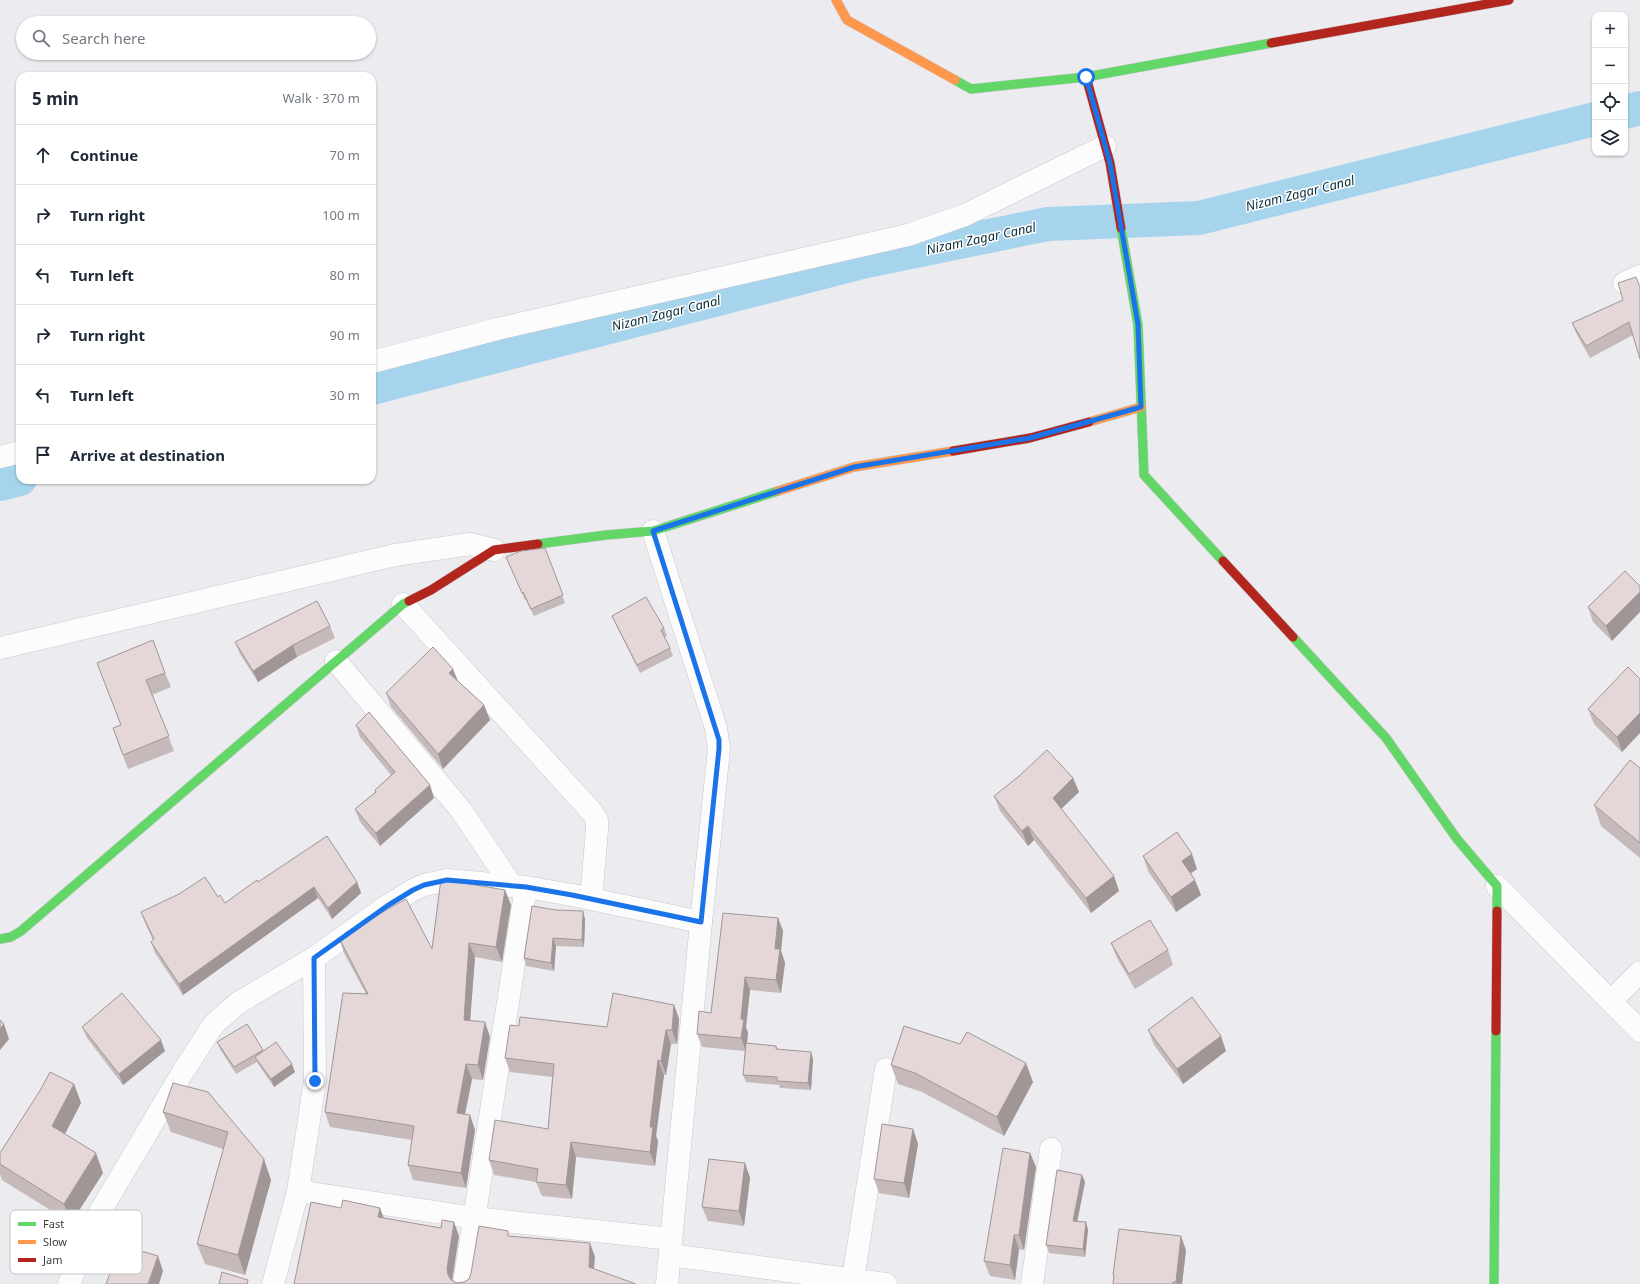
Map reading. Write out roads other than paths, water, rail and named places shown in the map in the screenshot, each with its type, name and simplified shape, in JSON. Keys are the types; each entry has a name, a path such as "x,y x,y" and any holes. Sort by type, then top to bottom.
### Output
{"street":[{"path":"836,0 847,20 971,89 1086,77 1509,0"},
{"path":"1086,77 1107,155 1138,324 1144,475 1386,738 1457,839 1497,886 1640,1031"},
{"path":"376,361 497,330 908,235 965,215 1107,155"},
{"path":"0,648 395,555 470,544 494,550 606,535 653,531 854,467 1030,438 1141,407"},
{"path":"0,457 16,453"},
{"path":"653,531 719,740 667,1284"},
{"path":"0,940 21,931 403,604 431,590 494,550"},
{"path":"403,604 592,812 597,820 597,830 591,899"},
{"path":"336,661 461,810 519,887 475,1218 464,1284"},
{"path":"101,1210 184,1070 214,1024 238,1003 314,958 387,906 424,885 447,880 519,887 591,899 701,922"},
{"path":"1494,1284 1497,886"},
{"path":"273,1284 298,1191 315,1081 314,958"},
{"path":"1611,1001 1640,972"},
{"path":"852,1279 886,1069"},
{"path":"1032,1284 1051,1149"},
{"path":"298,1191 671,1247 886,1284"},
{"path":"69,1284 73,1274"}],"waterway":[{"name":"Nizam Zagar Canal","path":"1628,111 1640,108"},
{"name":"Nizam Zagar Canal","path":"376,387 866,261 1048,224 1199,218 1592,120"},
{"name":"Nizam Zagar Canal","path":"0,484 16,480"}]}
